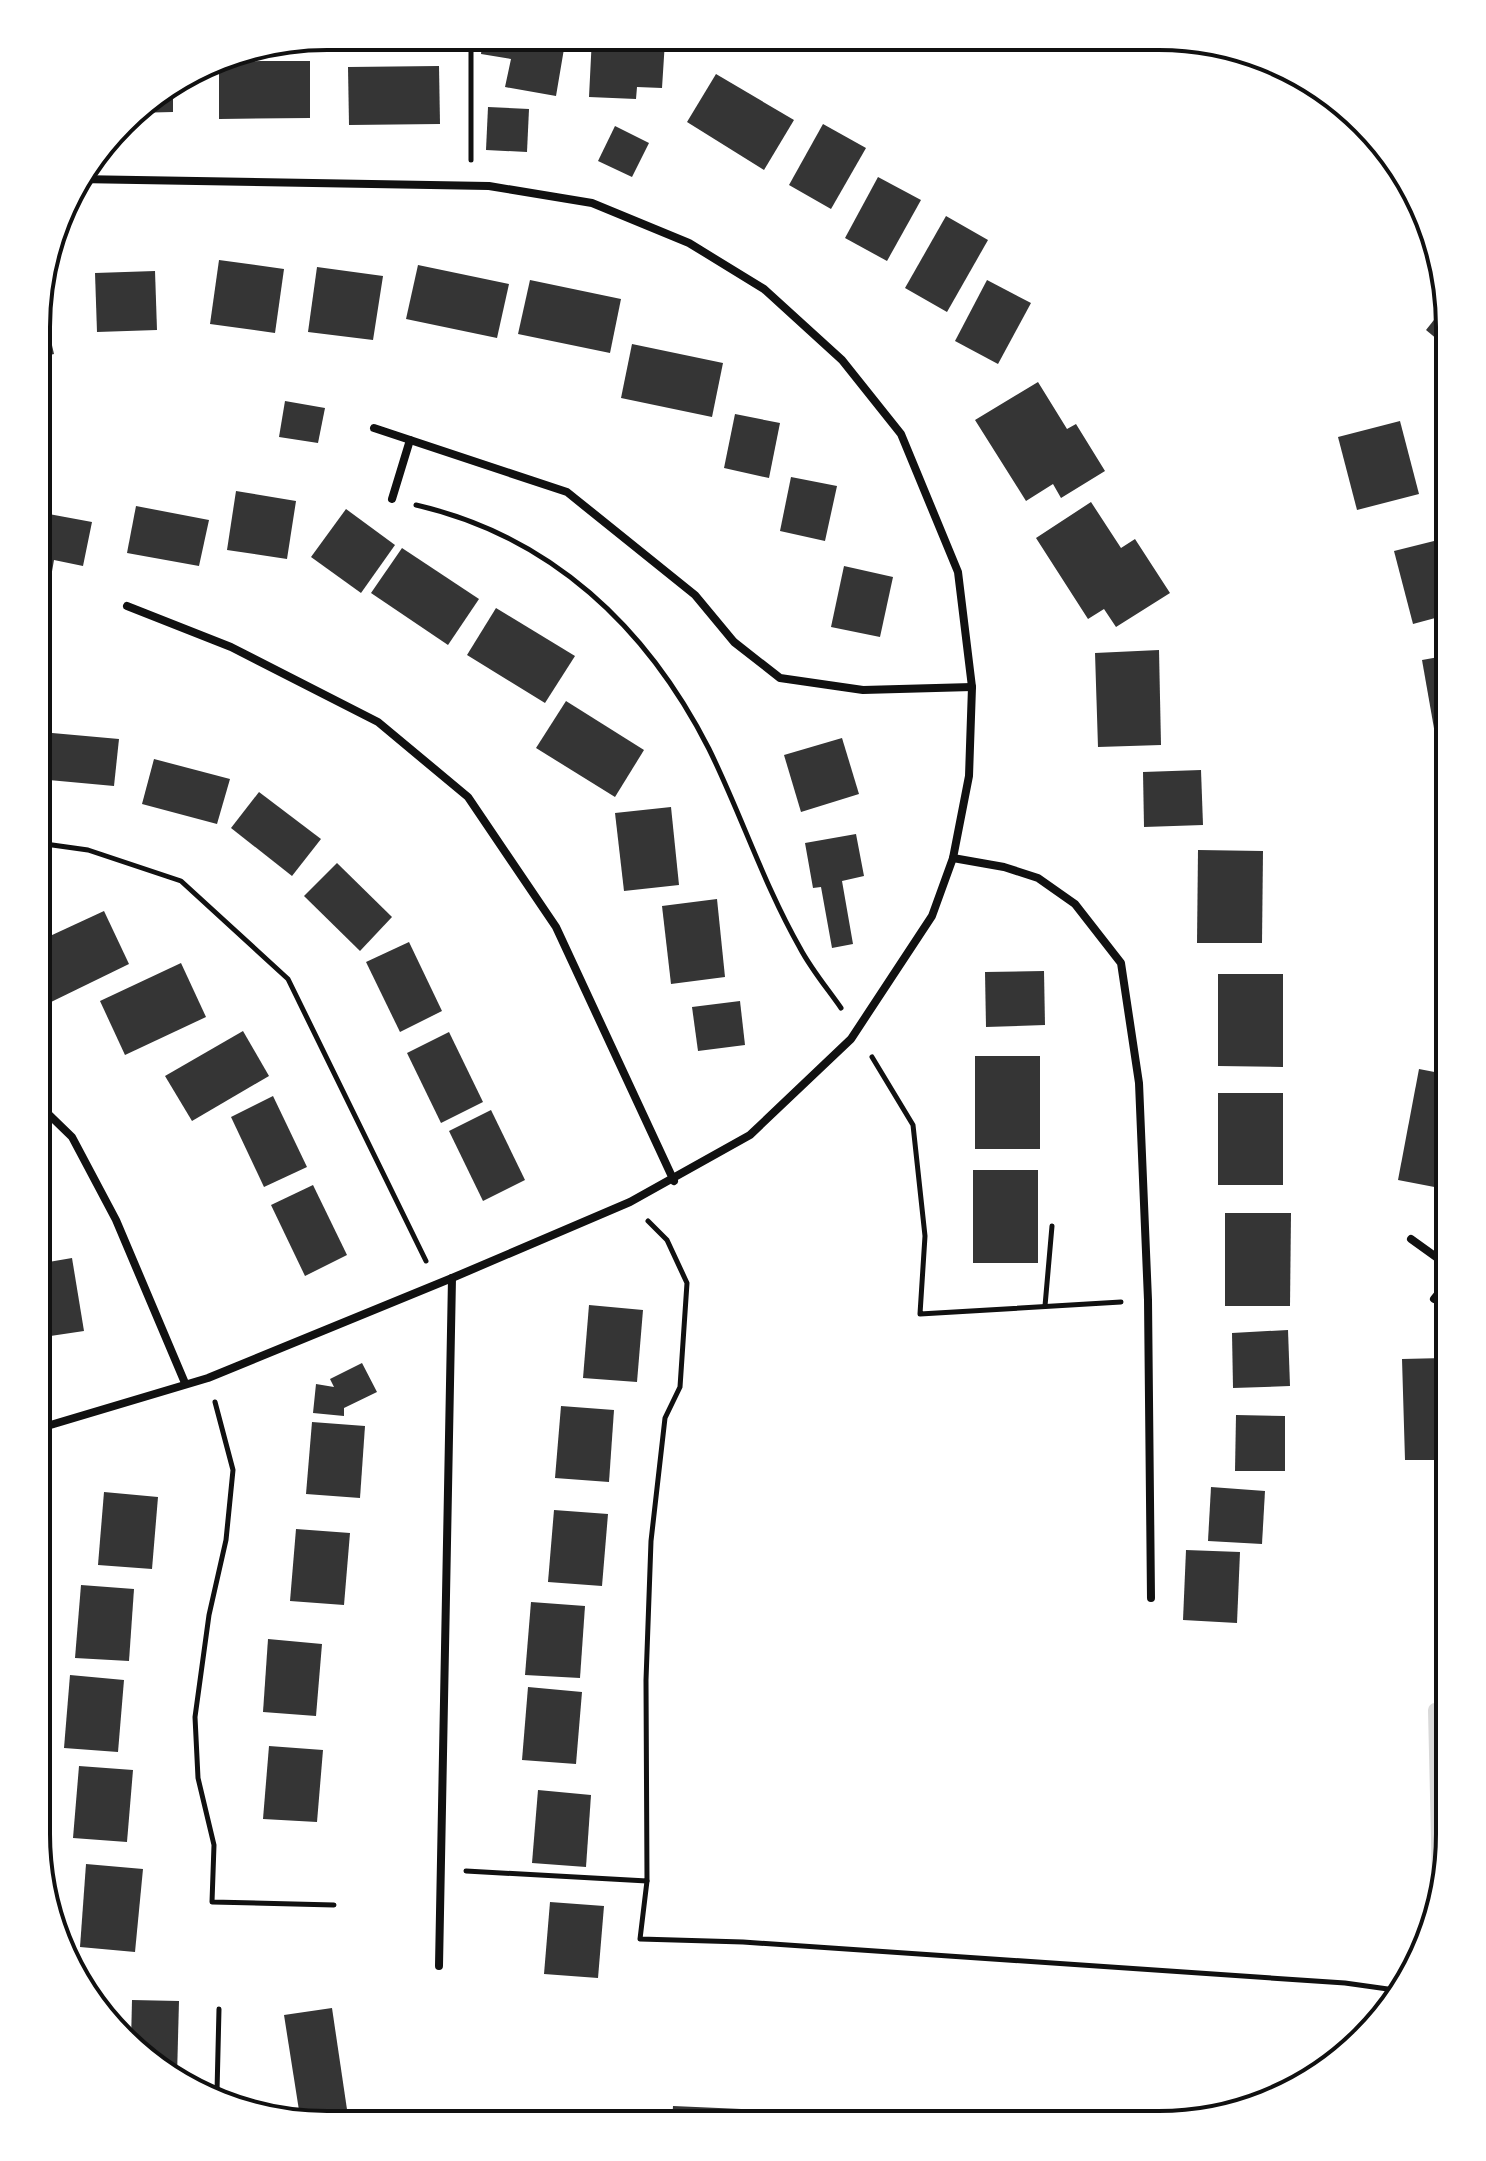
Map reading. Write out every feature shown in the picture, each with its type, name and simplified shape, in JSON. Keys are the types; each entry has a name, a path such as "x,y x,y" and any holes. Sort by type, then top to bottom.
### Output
{"street":[{"path":"50,1425 208,1378 452,1278 674,1181 750,1135 857,1032 932,916 953,858 969,776 972,687 958,572 901,434 842,360 764,289 689,243 592,203 489,186 93,179"},
{"path":"374,428 567,492 695,595 734,642 780,678 863,690 972,687"},
{"path":"392,499 410,440"},
{"path":"127,606 231,647 378,722 468,797 556,927 674,1181"},
{"path":"953,858 1004,867 1038,878 1075,904 1121,963 1139,1083 1148,1300 1151,1598"},
{"path":"50,1116 72,1137 116,1220 185,1383"},
{"path":"1411,1239 1435,1257"},
{"path":"439,1966 452,1278"}],"path":[{"path":"471,50 472,146"},
{"path":"392,499 447,512 519,540 576,581 633,633 671,686 708,747 800,948 857,1032 913,1125 925,1236 920,1314 1148,1300"},
{"path":"50,845 88,850 181,881 288,979 436,1284"},
{"path":"630,1202 667,1240 687,1283 680,1387 665,1418 651,1541 646,1680 647,1881 640,1939 743,1942 1329,1982 1388,1989"},
{"path":"1045,1306 1052,1226"},
{"path":"208,1378 233,1470 226,1540 209,1615 195,1717 198,1778 214,1845 212,1902 334,1905"},
{"path":"441,1870 647,1881"},
{"path":"217,2088 219,2009"}],"building":[{"path":"481,50 564,50 556,96 505,87 511,59 481,54"},
{"path":"591,50 664,50 662,88 637,87 636,99 589,97"},
{"path":"310,61 310,118 219,119 219,73 250,62"},
{"path":"439,66 440,124 349,125 348,67"},
{"path":"716,74 794,120 764,170 687,122"},
{"path":"173,97 173,112 152,113"},
{"path":"488,107 529,109 527,152 486,150"},
{"path":"823,124 866,148 831,209 789,185"},
{"path":"615,126 649,143 632,177 598,161"},
{"path":"878,177 921,200 887,261 845,238"},
{"path":"946,216 988,240 947,312 905,288"},
{"path":"219,260 284,269 275,333 210,324"},
{"path":"418,265 509,284 497,338 406,319"},
{"path":"317,267 383,276 373,340 308,332"},
{"path":"155,271 157,330 97,332 95,273"},
{"path":"530,280 621,299 610,353 518,334"},
{"path":"987,280 1031,303 998,364 955,341"},
{"path":"1436,318 1436,338 1426,330"},
{"path":"632,344 723,363 712,417 621,398"},
{"path":"1038,382 1067,429 1076,424 1105,471 1061,498 1053,484 1026,501 975,420"},
{"path":"285,401 325,408 318,443 279,437"},
{"path":"735,414 780,423 769,478 724,468"},
{"path":"1400,421 1419,494 1357,510 1338,437"},
{"path":"791,477 837,486 825,541 780,531"},
{"path":"236,491 296,501 287,559 227,550"},
{"path":"1091,502 1121,548 1135,539 1170,593 1116,627 1104,609 1088,619 1036,538"},
{"path":"136,506 209,520 199,566 127,553"},
{"path":"346,509 395,545 361,593 311,557"},
{"path":"50,514 92,522 83,566 54,560 50,583"},
{"path":"1436,541 1436,618 1413,624 1394,551"},
{"path":"402,548 479,599 448,645 371,593"},
{"path":"844,566 893,577 880,637 831,627"},
{"path":"496,608 575,656 545,703 467,655"},
{"path":"1159,650 1161,745 1098,747 1095,653"},
{"path":"1436,658 1435,734 1422,660"},
{"path":"566,701 644,750 615,797 536,748"},
{"path":"50,733 119,739 114,786 50,780"},
{"path":"842,738 859,794 801,812 784,755"},
{"path":"154,759 230,779 217,824 142,804"},
{"path":"1201,770 1203,825 1144,827 1143,772"},
{"path":"259,792 321,839 292,876 231,828"},
{"path":"671,807 679,885 624,891 615,813"},
{"path":"856,834 864,876 842,881 853,944 832,948 821,887 813,888 805,843"},
{"path":"1198,850 1263,851 1262,943 1197,943"},
{"path":"337,863 392,917 360,951 304,896"},
{"path":"717,899 725,977 671,984 662,906"},
{"path":"104,911 129,964 50,1003 50,936"},
{"path":"409,942 442,1011 400,1032 366,962"},
{"path":"181,963 206,1017 125,1055 100,1001"},
{"path":"1044,971 1045,1025 986,1027 985,972"},
{"path":"1218,974 1283,974 1283,1067 1218,1066"},
{"path":"740,1001 745,1045 698,1051 692,1007"},
{"path":"243,1031 269,1076 192,1121 165,1076"},
{"path":"449,1032 483,1102 441,1123 407,1053"},
{"path":"975,1056 1040,1056 1040,1149 975,1149"},
{"path":"1419,1069 1436,1072 1435,1187 1398,1180"},
{"path":"1218,1093 1283,1093 1283,1185 1218,1185"},
{"path":"273,1096 307,1167 264,1187 231,1117"},
{"path":"491,1110 525,1180 483,1201 449,1131"},
{"path":"973,1170 1038,1170 1038,1263 973,1263"},
{"path":"313,1185 347,1255 305,1276 271,1205"},
{"path":"1225,1213 1291,1213 1290,1306 1225,1306"},
{"path":"72,1258 84,1331 50,1336 50,1262"},
{"path":"589,1305 643,1310 637,1382 583,1378"},
{"path":"1288,1330 1290,1386 1233,1388 1232,1333"},
{"path":"1435,1358 1435,1460 1405,1460 1402,1359"},
{"path":"362,1363 377,1392 344,1408 344,1416 313,1413 316,1384 334,1387 330,1379"},
{"path":"561,1406 614,1410 609,1482 555,1478"},
{"path":"1236,1415 1285,1416 1285,1471 1235,1471"},
{"path":"312,1422 365,1426 360,1498 306,1494"},
{"path":"1211,1487 1265,1491 1262,1544 1208,1541"},
{"path":"104,1492 158,1497 152,1569 98,1565"},
{"path":"554,1510 608,1514 602,1586 548,1582"},
{"path":"296,1529 350,1533 344,1605 290,1601"},
{"path":"1186,1550 1240,1552 1237,1623 1183,1620"},
{"path":"81,1585 134,1589 129,1661 75,1658"},
{"path":"531,1602 585,1606 580,1678 525,1675"},
{"path":"268,1639 322,1644 316,1716 263,1712"},
{"path":"70,1675 124,1680 118,1752 64,1748"},
{"path":"528,1687 582,1692 576,1764 522,1760"},
{"path":"269,1746 323,1750 317,1822 263,1819"},
{"path":"79,1766 133,1770 127,1842 73,1838"},
{"path":"538,1790 591,1795 586,1867 532,1863"},
{"path":"86,1864 143,1869 135,1952 80,1947"},
{"path":"550,1902 604,1906 598,1978 544,1974"},
{"path":"132,2000 179,2001 177,2066 158,2054 131,2030"},
{"path":"332,2008 347,2111 299,2109 284,2015"},
{"path":"673,2106 790,2111 673,2111"}]}
